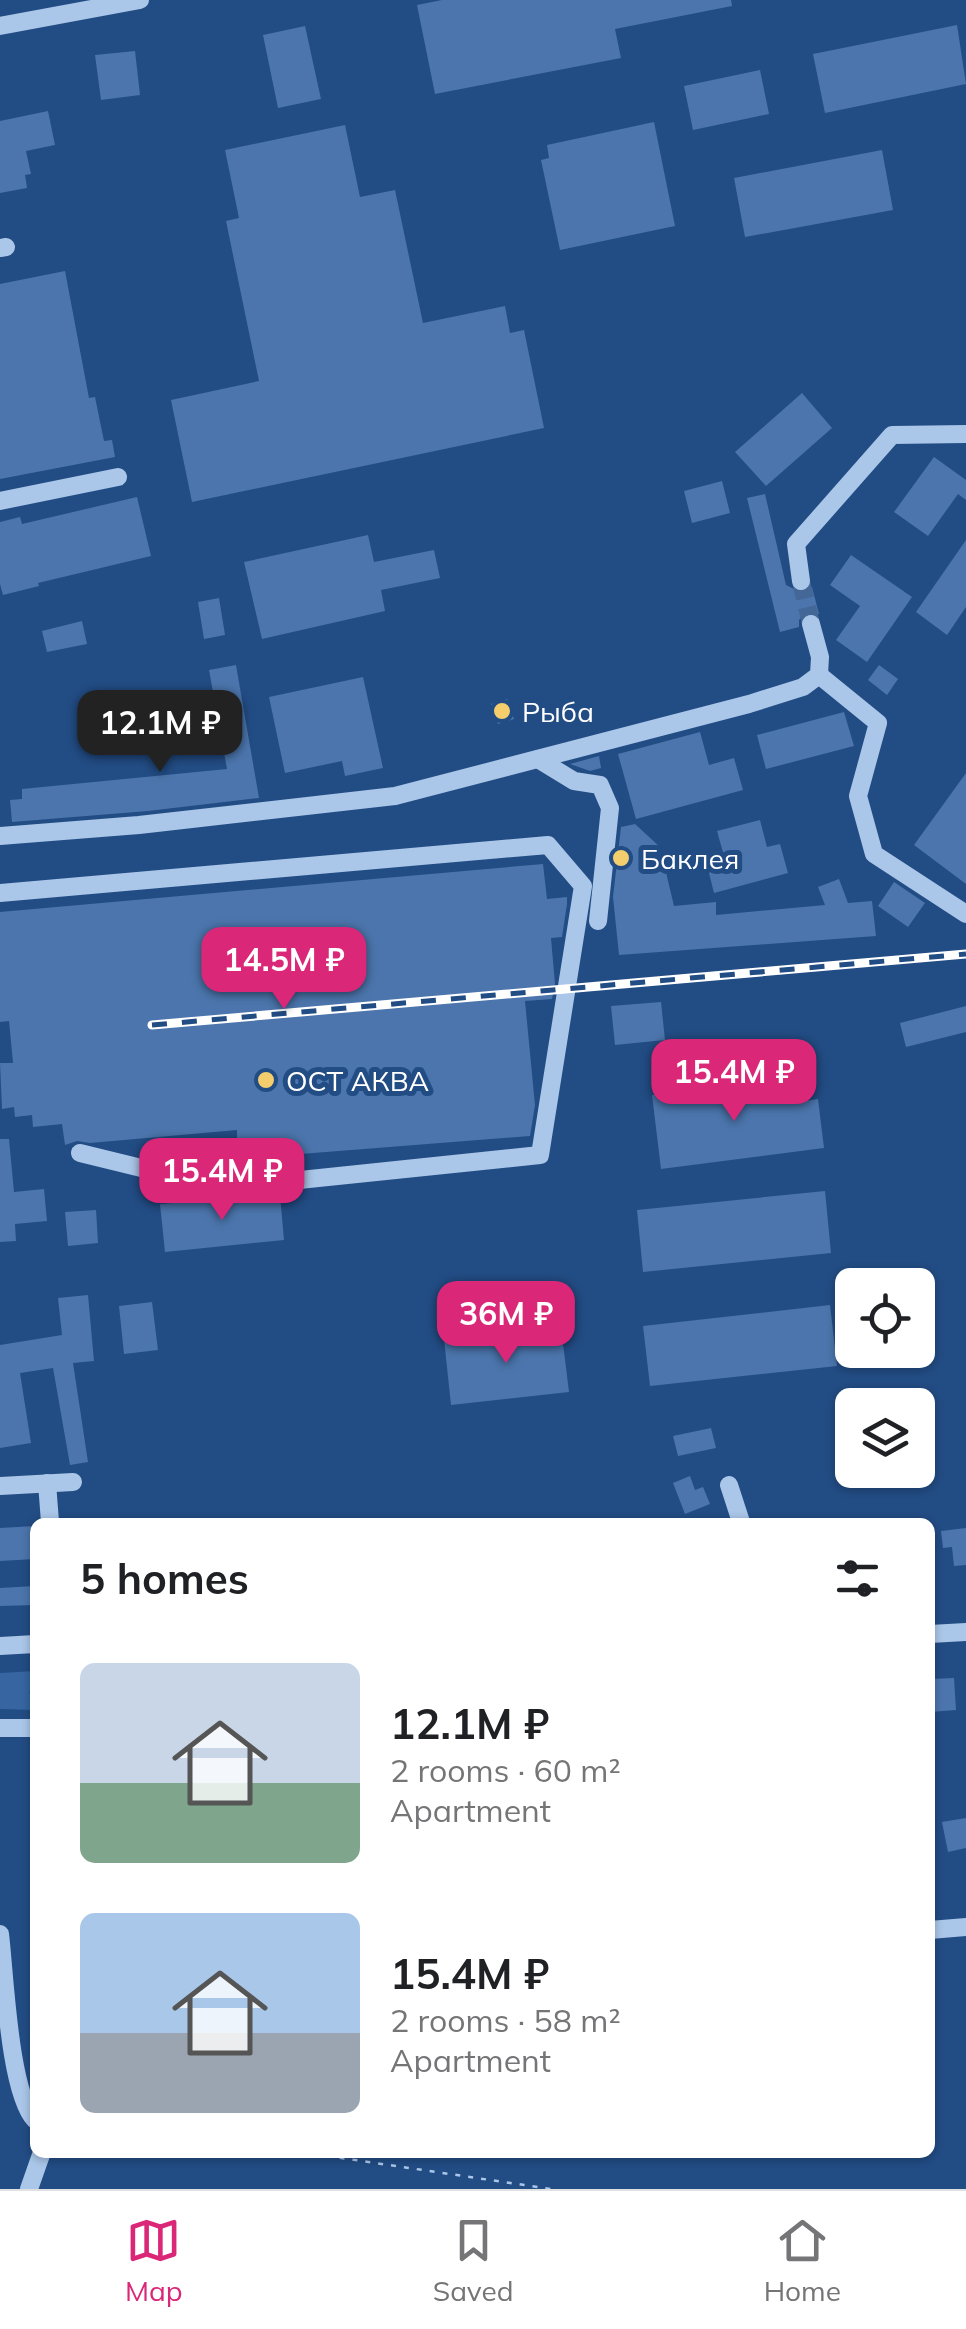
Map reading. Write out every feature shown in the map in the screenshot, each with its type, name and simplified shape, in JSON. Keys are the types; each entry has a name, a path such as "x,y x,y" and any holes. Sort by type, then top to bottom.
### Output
{"street":[{"path":"0,26 140,0"},
{"path":"801,580 796,544 892,435 966,434"},
{"path":"0,501 118,477"},
{"path":"0,836 139,825 395,796 804,688 818,675 820,657 811,624"},
{"path":"818,675 878,723 858,796 874,854 966,914"},
{"path":"538,758 574,781 600,785 610,808 598,921"},
{"path":"0,892 548,845 583,886 540,1155 223,1188 80,1153"},
{"path":"0,1486 72,1482"},
{"path":"47,1484 50,1518"},
{"path":"729,1485 740,1518"},
{"path":"935,1634 966,1632"},
{"path":"0,1646 30,1644"},
{"path":"0,1728 30,1728"},
{"path":"935,1930 966,1927"},
{"path":"0,1934 14,2064 30,2115"},
{"path":"29,2189 40,2158"}],"path":[{"path":"342,2158 551,2189"}],"shaded area":[{"path":"30,1671 30,1710 0,1709 0,1673"}],"building":[{"path":"442,0 731,0 732,6 615,29 621,58 435,94 417,5"},
{"path":"957,25 966,84 825,113 813,54"},
{"path":"305,26 321,99 278,108 263,35"},
{"path":"135,51 140,95 101,100 95,55"},
{"path":"760,70 769,114 693,130 684,86"},
{"path":"48,111 55,145 26,151 31,174 25,175 27,188 0,193 0,121"},
{"path":"654,122 675,226 560,250 541,160 549,158 547,145"},
{"path":"345,125 360,197 395,190 423,323 505,306 510,333 524,330 544,428 192,502 171,400 259,381 226,221 239,218 225,150"},
{"path":"882,150 893,210 745,237 734,178"},
{"path":"65,271 89,398 95,397 104,441 112,440 115,457 0,479 0,284"},
{"path":"802,393 832,428 766,486 735,452"},
{"path":"934,457 966,480 966,500 958,494 928,536 894,512"},
{"path":"722,481 730,513 692,523 684,491"},
{"path":"765,494 786,585 802,593 812,587 819,614 807,612 799,620 799,627 780,632 747,498"},
{"path":"137,497 151,556 3,595 0,522 20,517 22,524"},
{"path":"368,535 374,562 434,550 440,578 381,590 385,611 262,639 244,562"},
{"path":"966,540 966,607 947,635 916,612"},
{"path":"851,555 912,597 867,662 836,640 860,606 830,585"},
{"path":"219,598 225,635 204,639 198,602"},
{"path":"82,621 87,644 47,652 42,631"},
{"path":"236,665 259,798 12,822 10,800 22,799 22,789 227,769 209,670"},
{"path":"879,665 898,679 887,695 868,680"},
{"path":"363,677 383,768 345,776 342,761 285,773 269,697"},
{"path":"507,699 514,719 498,724 491,704"},
{"path":"844,712 854,746 766,769 757,735"},
{"path":"700,732 709,765 734,758 743,790 636,819 618,754"},
{"path":"599,756 601,768 590,771 570,764"},
{"path":"966,773 966,884 914,845"},
{"path":"760,820 767,847 780,844 788,873 714,893 706,861 724,856 717,831"},
{"path":"635,824 660,847 674,906 716,902 716,915 825,905 818,887 839,879 848,903 872,901 876,936 619,955 613,897 621,827"},
{"path":"543,864 547,899 567,897 567,904 562,937 551,938 555,984 552,999 525,1001 535,1105 530,1136 288,1155 286,1139 237,1142 237,1130 65,1145 62,1124 33,1127 32,1115 15,1117 14,1107 2,1109 0,1063 13,1063 9,1021 0,1022 0,912"},
{"path":"894,882 925,903 908,927 878,906"},
{"path":"661,1002 665,1040 615,1045 611,1006"},
{"path":"966,1006 966,1032 906,1047 900,1023"},
{"path":"789,1078 792,1103 818,1099 824,1148 661,1169 652,1095"},
{"path":"0,1139 9,1139 14,1192 44,1189 47,1221 15,1224 16,1241 0,1242"},
{"path":"825,1191 831,1253 643,1272 637,1210"},
{"path":"280,1195 284,1240 165,1252 160,1204"},
{"path":"96,1210 98,1243 68,1246 65,1212"},
{"path":"88,1295 94,1361 73,1363 88,1462 70,1465 53,1368 20,1373 31,1443 0,1448 0,1345 62,1335 58,1298"},
{"path":"152,1302 158,1350 124,1354 119,1306"},
{"path":"830,1305 835,1366 650,1386 643,1326"},
{"path":"561,1327 569,1392 451,1405 444,1339"},
{"path":"711,1428 716,1448 678,1456 673,1436"},
{"path":"690,1476 695,1490 703,1487 710,1504 685,1514 673,1483"},
{"path":"30,1526 30,1559 0,1561 0,1528"},
{"path":"966,1528 966,1565 954,1566 952,1547 943,1548 941,1531"},
{"path":"30,1586 30,1605 0,1606 0,1588"},
{"path":"954,1678 956,1710 935,1712 935,1679"},
{"path":"966,1818 966,1848 948,1852 942,1822"}],"tunnel":[{"path":"801,581 811,624"}],"railway":[{"path":"152,1025 966,954"}],"place":[{"name":"Рыба","path":"502,711"},
{"name":"Баклея","path":"621,858"},
{"name":"ОСТ АКВА","path":"266,1080"}]}
